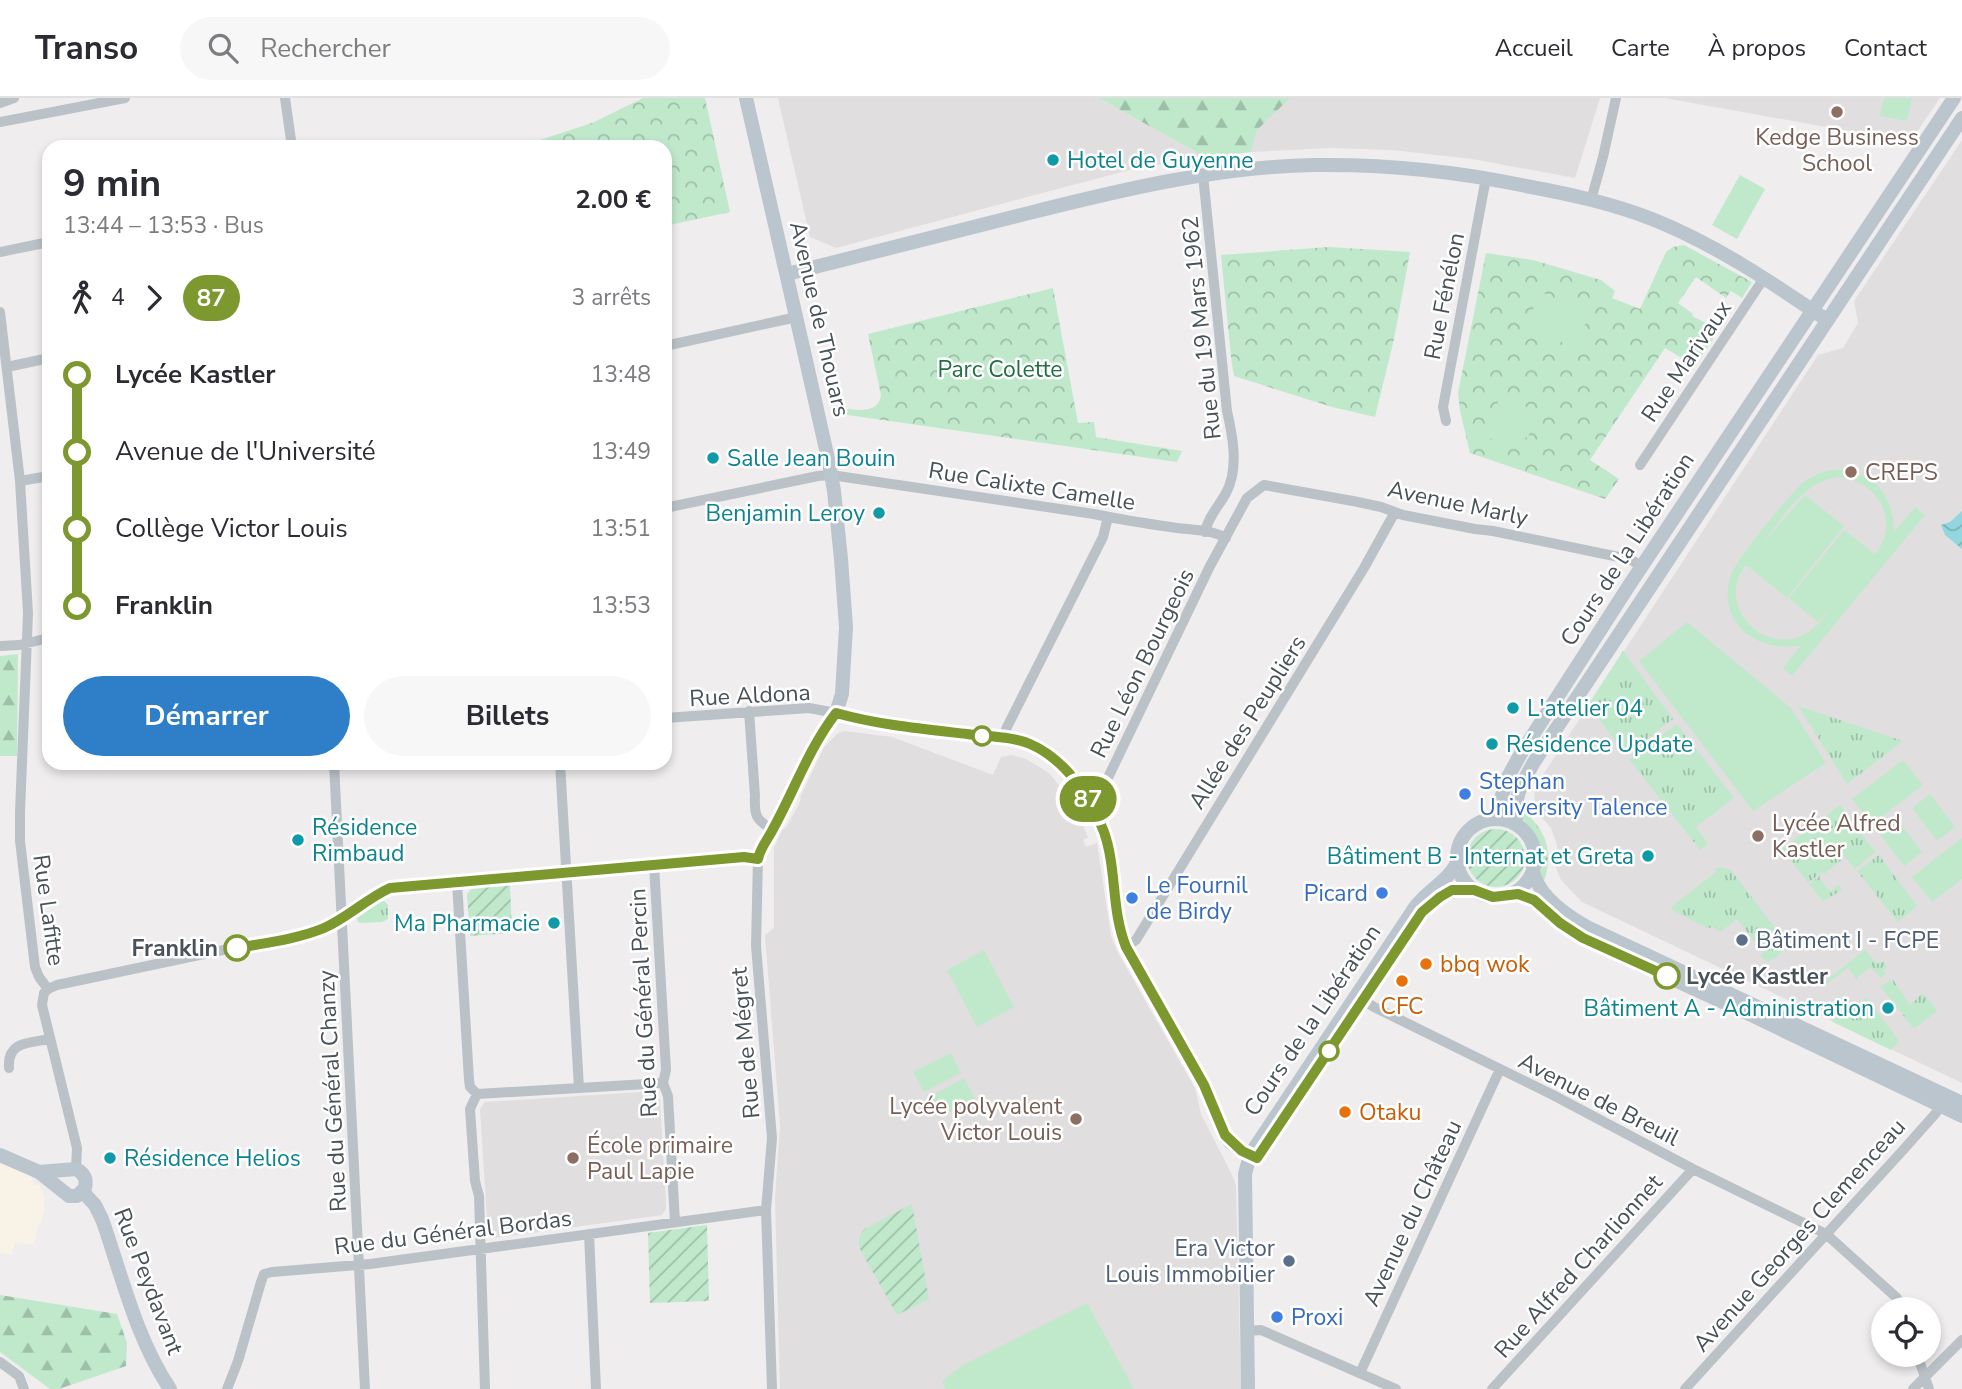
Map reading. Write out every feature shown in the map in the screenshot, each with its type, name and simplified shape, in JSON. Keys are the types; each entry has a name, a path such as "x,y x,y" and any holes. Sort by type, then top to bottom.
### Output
{"street":[{"path":"0,103 14,98"},
{"path":"0,122 125,98"},
{"path":"285,98 291,140"},
{"name":"Avenue de Thouars","path":"746,98 831,475 846,627 842,694 836,713"},
{"path":"1591,200 1616,98"},
{"name":"Cours de la Libération","path":"1493,819 1508,777 1520,755 1954,98"},
{"name":"Cours de la Libération","path":"1517,824 1515,806 1534,761 1962,118"},
{"path":"787,274 1127,188 1256,169 1332,165 1419,169 1486,178 1616,206 1714,247 1827,320"},
{"name":"Rue du 19 Mars 1962","path":"1203,175 1233,448 1233,477 1205,532"},
{"name":"Rue Fénélon","path":"1446,421 1443,407 1486,178"},
{"path":"1827,320 1827,310 1874,234 1884,204"},
{"path":"0,252 42,243"},
{"name":"Rue Marivaux","path":"1640,465 1764,278"},
{"path":"1716,486 1726,458 1807,331 1812,320 1812,310"},
{"name":"Rue Lafitte","path":"0,312 20,481 28,613 20,812 21,861 35,967 39,978 48,989 44,993 42,1005 77,1148 72,1169"},
{"path":"672,344 797,317"},
{"path":"7,367 42,360"},
{"name":"Rue Calixte Camelle","path":"672,507 831,475 1205,532 1226,538"},
{"path":"20,481 42,477"},
{"name":"Avenue Marly","path":"1264,485 1619,557 1642,567"},
{"name":"Rue Léon Bourgeois","path":"1088,799 1103,788 1210,566 1247,498 1264,485"},
{"name":"Allée des Peupliers","path":"1126,947 1136,940 1364,568 1395,512"},
{"path":"1003,738 1103,537 1108,517"},
{"path":"1597,666 1609,636 1642,580 1642,567"},
{"path":"0,646 42,640"},
{"name":"Rue Aldona","path":"672,718 809,708 836,713"},
{"path":"749,712 754,808 760,822 773,830"},
{"path":"836,713 887,724 1023,742 1045,752 1068,773 1088,799 1104,834 1119,927 1126,947 1204,1085 1225,1135 1235,1146 1253,1157"},
{"name":"Rue de Mégret","path":"772,1389 766,1210 772,1138 756,946 758,859 824,729 836,713"},
{"path":"334,770 343,916"},
{"path":"560,770 579,1088"},
{"path":"1962,1103 1751,1009 1583,938 1525,895 1493,897 1474,890 1462,878 1457,863 1458,847 1467,831 1476,824 1493,819 1517,824 1532,843 1536,882 1569,917 1587,927 1751,1009 1940,1106 1962,1116"},
{"path":"48,989 305,934 325,928 376,894 390,888 744,857 758,859"},
{"name":"Cours de la Libération","path":"1257,1389 1245,1174 1253,1157 1359,998 1416,906 1453,871 1457,863"},
{"name":"Rue du Général Percin","path":"654,865 666,1070 663,1083 668,1096 676,1222"},
{"path":"1510,894 1524,884 1533,869"},
{"path":"457,882 469,1080 470,1087 477,1094 663,1083"},
{"name":"Cours de la Libération","path":"1359,998 1422,912 1452,890 1474,890"},
{"name":"Rue du Général Chanzy","path":"343,916 365,1389"},
{"name":"Avenue de Breuil","path":"1359,998 1826,1234 1896,1297"},
{"path":"9,1069 11,1051 19,1046 50,1039"},
{"name":"Avenue du Château","path":"1360,1373 1500,1069"},
{"path":"477,1094 470,1109 478,1196 485,1389"},
{"name":"Avenue Georges Clemenceau","path":"1685,1389 1940,1106"},
{"path":"0,1155 39,1172 69,1196 77,1196 85,1188 86,1179 80,1171 72,1169 39,1172"},
{"path":"60,1190 59,1178 72,1169"},
{"name":"Rue Alfred Charlionnet","path":"1492,1389 1693,1169"},
{"name":"Rue Peydavant","path":"83,1192 95,1205 102,1219 132,1312 170,1389"},
{"name":"Rue du Général Bordas","path":"227,1389 261,1282 264,1275 272,1272 359,1265 766,1210"},
{"path":"589,1234 596,1389"},
{"path":"1252,1331 1266,1332 1396,1389"},
{"name":"Cours de la Libération","path":"1248,1389 1252,1331"},
{"path":"1913,1389 1962,1340"},
{"path":"0,1362 19,1376 24,1389"},
{"path":"1922,1367 1929,1389"}],"shaded area":[{"path":"778,98 1099,98 1205,157 1133,169 836,248 810,237"},
{"path":"1289,98 1600,98 1575,178 1472,159 1393,150 1330,148 1251,152 1257,130"},
{"name":"Kedge Business School","path":"1665,98 1940,98 1910,142"},
{"path":"1962,140 1962,1083 1582,902 1561,880 1556,868 1557,845 1551,828 1534,809 1535,787 1818,355 1843,348 1858,323 1854,301"},
{"name":"Lycée polyvalent Victor Louis","path":"845,731 892,737 993,775 1001,757 1011,755 1026,759 1049,773 1072,801 1088,837 1083,840 1086,847 1097,843 1111,936 1117,951 1195,1088 1201,1114 1234,1179 1241,1389 780,1389 775,1198 780,1126 765,935 774,928 774,848 800,802 824,747 838,733"},
{"name":"École primaire Paul Lapie","path":"653,1092 660,1100 666,1203 662,1215 494,1238 488,1234 480,1109 485,1102"},
{"path":"0,1161 31,1174 34,1186 39,1184 44,1197 44,1211 34,1245 15,1242 12,1255 0,1253"}],"green space":[{"path":"643,98 705,98 730,212 672,224 672,140 540,140 592,123"},
{"path":"1099,98 1289,99 1257,130 1251,152 1205,157"},
{"path":"1884,98 1912,98 1907,121 1880,116"},
{"path":"1740,175 1765,189 1737,239 1712,225"},
{"path":"1684,245 1752,282 1742,298 1731,291 1726,298 1696,277 1678,303 1717,333 1695,366 1665,348 1590,460 1619,479 1605,499 1470,453 1458,393 1486,253 1533,260 1601,280 1615,291 1612,298 1640,309 1666,252 1673,247"},
{"path":"1329,247 1410,252 1394,339 1375,417 1332,407 1234,376 1221,255"},
{"name":"Parc Colette","path":"1053,288 1078,423 1094,422 1096,437 1182,451 1177,462 841,414 838,408 864,410 879,402 881,395 868,334"},
{"path":"1542,292 1589,317 1573,348 1526,323"},
{"path":"1499,399 1537,410 1528,438 1490,426"},
{"path":"1488,429 1526,441 1524,449 1486,437"},
{"path":"1831,470 1858,474 1878,486 1890,506 1894,532 1915,507 1925,515 1792,676 1783,668 1801,645 1770,645 1745,632 1730,609 1730,578 1752,543 1788,498 1806,480","holes":["1840,477 1854,480 1875,495 1882,505 1886,517 1883,542 1875,554 1844,530 1789,598 1818,622 1832,607 1813,629 1794,638 1777,639 1762,634 1750,625 1740,612 1736,597 1738,581 1746,565 1787,598 1844,526 1805,495 1762,544 1786,512 1815,485"]},
{"path":"1687,622 1791,708 1826,763 1753,811 1639,661"},
{"path":"1623,651 1673,719 1626,755 1588,705"},
{"path":"18,654 17,756 0,756 0,656"},
{"path":"1798,706 1903,741 1847,784"},
{"path":"1677,724 1734,798 1696,827 1708,844 1700,850 1629,759"},
{"path":"1903,760 1923,785 1872,824 1852,799"},
{"path":"1930,794 1955,827 1937,841 1912,808"},
{"path":"1840,805 1875,852 1855,869 1845,857 1808,883 1782,849"},
{"path":"1525,808 1546,843 1548,862 1544,881 1537,842 1520,811"},
{"path":"1897,819 1922,852 1904,866 1879,833"},
{"path":"1490,829 1502,829 1517,837 1525,852 1525,864 1517,879 1502,887 1490,887 1475,879 1467,864 1467,852 1475,837"},
{"path":"1962,838 1962,879 1932,902 1912,877"},
{"path":"1879,855 1917,906 1898,922 1857,871"},
{"path":"1720,867 1731,870 1782,937 1782,950 1774,959 1766,962 1760,955 1771,946 1769,942 1760,948 1737,919 1720,932 1714,927 1707,928 1671,907 1716,872 1714,869"},
{"path":"1822,874 1819,877 1830,892 1839,885 1842,890 1823,901 1809,884"},
{"path":"510,885 512,933 470,936 467,894 472,888"},
{"path":"384,901 388,905 388,919 382,922 359,923 356,917 378,902"},
{"path":"984,950 1014,1007 977,1027 947,970"},
{"path":"1865,950 1877,964 1883,961 1887,967 1883,970 1886,974 1881,978 1870,967 1856,979 1848,968 1822,987 1825,981"},
{"path":"1893,980 1910,1005 1923,993 1937,1011 1914,1029 1880,986"},
{"path":"1867,998 1899,1041 1891,1050 1831,1021"},
{"path":"951,1053 961,1073 924,1092 913,1072"},
{"path":"964,1078 975,1099 937,1118 927,1098"},
{"path":"912,1204 929,1299 897,1315 861,1251 859,1238 866,1228"},
{"path":"707,1225 709,1301 650,1303 648,1233"},
{"path":"0,1295 117,1314 127,1343 126,1366 59,1389 50,1389 0,1352"},
{"path":"1087,1303 1134,1389 946,1389 942,1381 963,1365"}],"water":[{"path":"1962,511 1962,549 1945,535 1941,525 1950,522"}],"bus line":[{"name":"87","path":"237,948 325,928 376,894 390,888 744,857 758,859 824,729 836,713 869,722 1023,742 1057,761 1088,799 1104,834 1119,927 1126,947 1204,1085 1225,1135 1242,1151 1257,1158 1422,912 1452,890 1474,890 1493,897 1525,895 1583,938 1667,976"}],"place":[{"name":"Kedge Business School","path":"1837,112"},
{"name":"Hotel de Guyenne","path":"1053,160"},
{"name":"Salle Jean Bouin","path":"713,458"},
{"name":"CREPS","path":"1851,472"},
{"name":"Benjamin Leroy","path":"879,513"},
{"name":"L'atelier 04","path":"1513,708"},
{"name":"Résidence Update","path":"1492,744"},
{"name":"Stephan University Talence","path":"1465,794"},
{"name":"Lycée Alfred Kastler","path":"1758,836"},
{"name":"Résidence Rimbaud","path":"298,840"},
{"name":"Bâtiment B - Internat et Greta","path":"1648,856"},
{"name":"Picard","path":"1382,893"},
{"name":"Le Fournil de Birdy","path":"1132,898"},
{"name":"Ma Pharmacie","path":"554,923"},
{"name":"Bâtiment I - FCPE","path":"1742,940"},
{"name":"Franklin","path":"237,948"},
{"name":"bbq wok","path":"1426,964"},
{"name":"Lycée Kastler","path":"1667,976"},
{"name":"CFC","path":"1402,981"},
{"name":"Bâtiment A - Administration","path":"1888,1008"},
{"name":"Otaku","path":"1345,1112"},
{"name":"Lycée polyvalent Victor Louis","path":"1076,1119"},
{"name":"Résidence Helios","path":"110,1158"},
{"name":"École primaire Paul Lapie","path":"573,1158"},
{"name":"Era Victor Louis Immobilier","path":"1289,1261"},
{"name":"Proxi","path":"1277,1317"}]}
